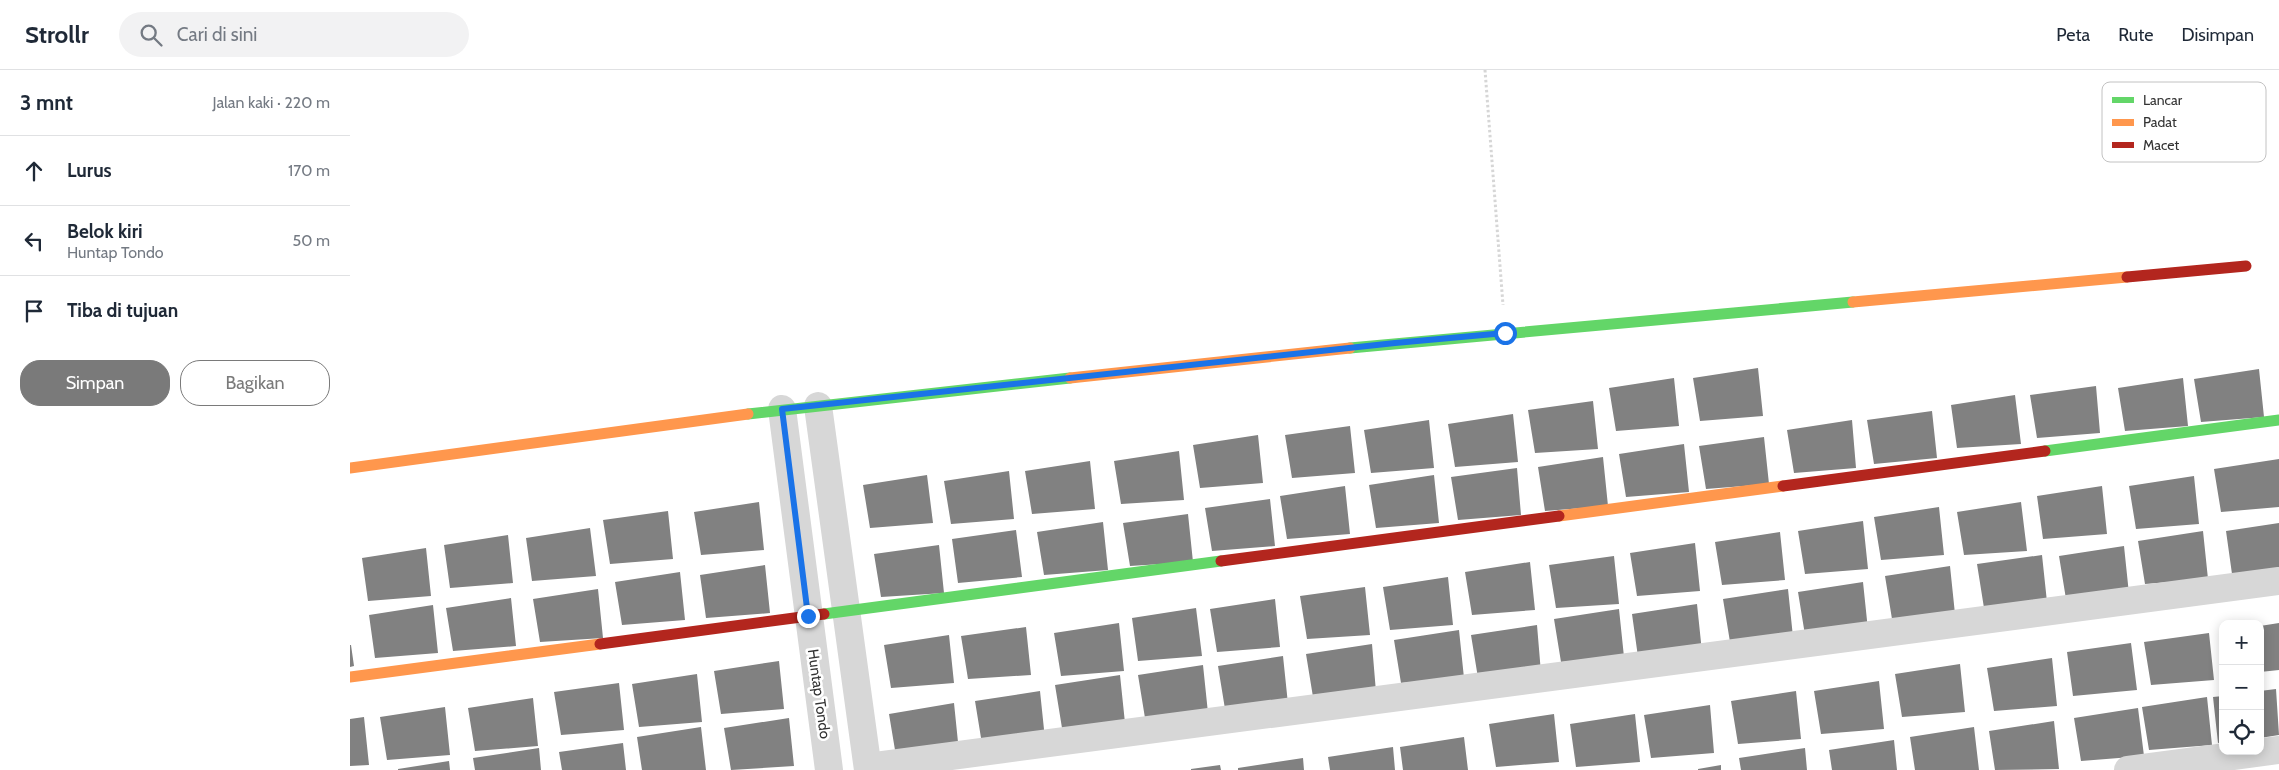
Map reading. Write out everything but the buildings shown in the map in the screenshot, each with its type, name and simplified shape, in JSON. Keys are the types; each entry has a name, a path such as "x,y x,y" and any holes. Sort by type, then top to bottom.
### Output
{"street":[{"path":"350,468 782,409 1386,344 2246,266"},
{"path":"818,406 868,768 2279,581"},
{"name":"Huntap Tondo","path":"782,409 829,770"},
{"path":"350,677 2279,420"},
{"path":"2128,770 2279,750"}],"path":[{"path":"1485,70 1505,333"}],"traffic: fast":[{"path":"1350,348 1853,302"},
{"path":"748,414 1070,378"},
{"path":"2045,451 2279,420"},
{"path":"824,614 1221,561"}],"traffic: slow":[{"path":"1853,302 2127,277"},
{"path":"1070,378 1350,348"},
{"path":"350,468 748,414"},
{"path":"1559,516 1783,486"},
{"path":"350,677 600,644"}],"traffic: jam":[{"path":"2127,277 2246,266"},
{"path":"1783,486 2045,451"},
{"path":"1221,561 1559,516"},
{"path":"600,644 824,614"}],"route":[{"path":"808,616 782,409 1395,343 1505,333"}]}
